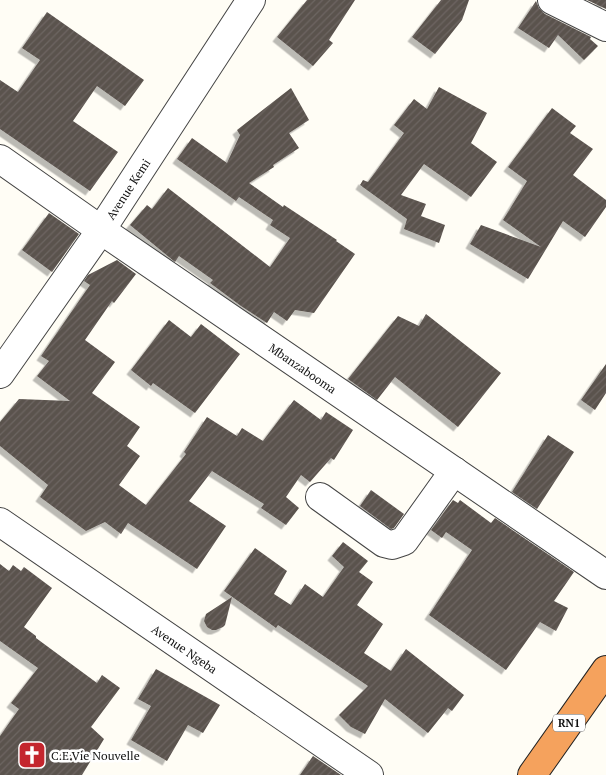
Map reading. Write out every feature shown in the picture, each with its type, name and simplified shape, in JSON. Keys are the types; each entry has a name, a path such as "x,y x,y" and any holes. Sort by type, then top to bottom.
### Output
{"highway":[{"name":"RN1","path":"532,775 606,670"}],"street":[{"name":"Avenue Kemi","path":"0,374 101,230 251,0"},
{"path":"552,0 606,27"},
{"name":"Mbanzabooma","path":"0,159 606,575"},
{"path":"320,497 384,543 392,545 404,541 454,471"},
{"name":"Avenue Ngeba","path":"0,522 369,775"}],"building":[{"path":"307,0 355,0 329,40 333,43 313,66 277,37"},
{"path":"441,0 469,0 462,20 435,54 412,37"},
{"path":"587,0 606,0 606,9"},
{"path":"536,1 539,8 545,14 591,37 590,39 598,46 584,60 558,35 549,48 518,28"},
{"path":"47,12 144,80 125,106 97,86 73,121 118,152 90,191 0,129 0,80 18,92 40,60 22,48"},
{"path":"439,87 487,113 471,143 497,162 471,197 424,164 401,195 426,204 421,216 445,225 439,243 404,229 407,219 360,185 363,180 368,182 404,133 394,125 414,99 427,109"},
{"path":"291,88 309,120 289,133 299,148 249,183 283,207 284,205 337,240 355,254 314,313 295,310 287,321 274,312 267,323 210,283 213,280 179,256 175,262 130,225 147,205 152,209 168,188 270,267 290,238 270,225 273,220 239,197 236,201 177,159 192,138 227,163 240,135 237,130"},
{"path":"552,108 576,126 570,133 593,149 573,175 606,200 606,207 585,237 563,221 528,279 470,244 481,225 541,247 503,220 527,181 508,167"},
{"path":"49,213 79,234 52,272 22,250"},
{"path":"117,260 136,274 114,303 112,301 85,340 115,362 92,393 140,427 127,446 140,456 119,485 146,505 186,454 184,452 207,417 237,436 242,428 263,441 294,400 321,420 326,412 353,430 334,460 331,458 310,482 301,475 286,497 299,508 286,525 261,508 264,504 212,471 189,501 226,526 197,569 128,523 121,534 105,522 86,531 40,497 48,485 0,446 0,422 19,399 70,401 37,376 49,361 41,356 90,285 84,281 88,275"},
{"path":"426,314 501,373 458,427 395,377 377,400 348,379 398,316 419,326"},
{"path":"169,320 191,337 201,324 240,354 195,413 153,383 151,386 131,370"},
{"path":"606,364 606,393 595,410 581,400"},
{"path":"548,435 574,452 537,509 512,492"},
{"path":"371,490 404,514 394,528 391,529 360,506"},
{"path":"453,500 458,503 460,500 491,523 495,518 574,572 554,601 568,608 556,631 540,622 506,670 429,615 472,550 446,532 442,538 431,530"},
{"path":"343,542 368,561 359,572 373,582 357,605 383,624 364,653 391,671 406,649 464,695 452,711 448,708 428,733 385,699 365,734 351,727 339,715 368,686 278,625 276,628 224,591 255,548 287,571 274,594 291,605 305,584 323,597 344,567 332,556"},
{"path":"0,564 9,571 13,565 21,571 24,567 52,588 24,627 97,683 102,675 120,688 91,727 104,739 82,775 0,775 0,736 19,709 11,703 38,668 0,641"},
{"path":"232,597 225,625 216,630 207,627 204,621 206,614"},
{"path":"156,669 220,705 203,733 188,725 167,761 131,740 151,706 138,699"},
{"path":"313,756 341,775 300,775"}],"place":[{"name":"C.E.Vie Nouvelle","path":"32,755"}]}
